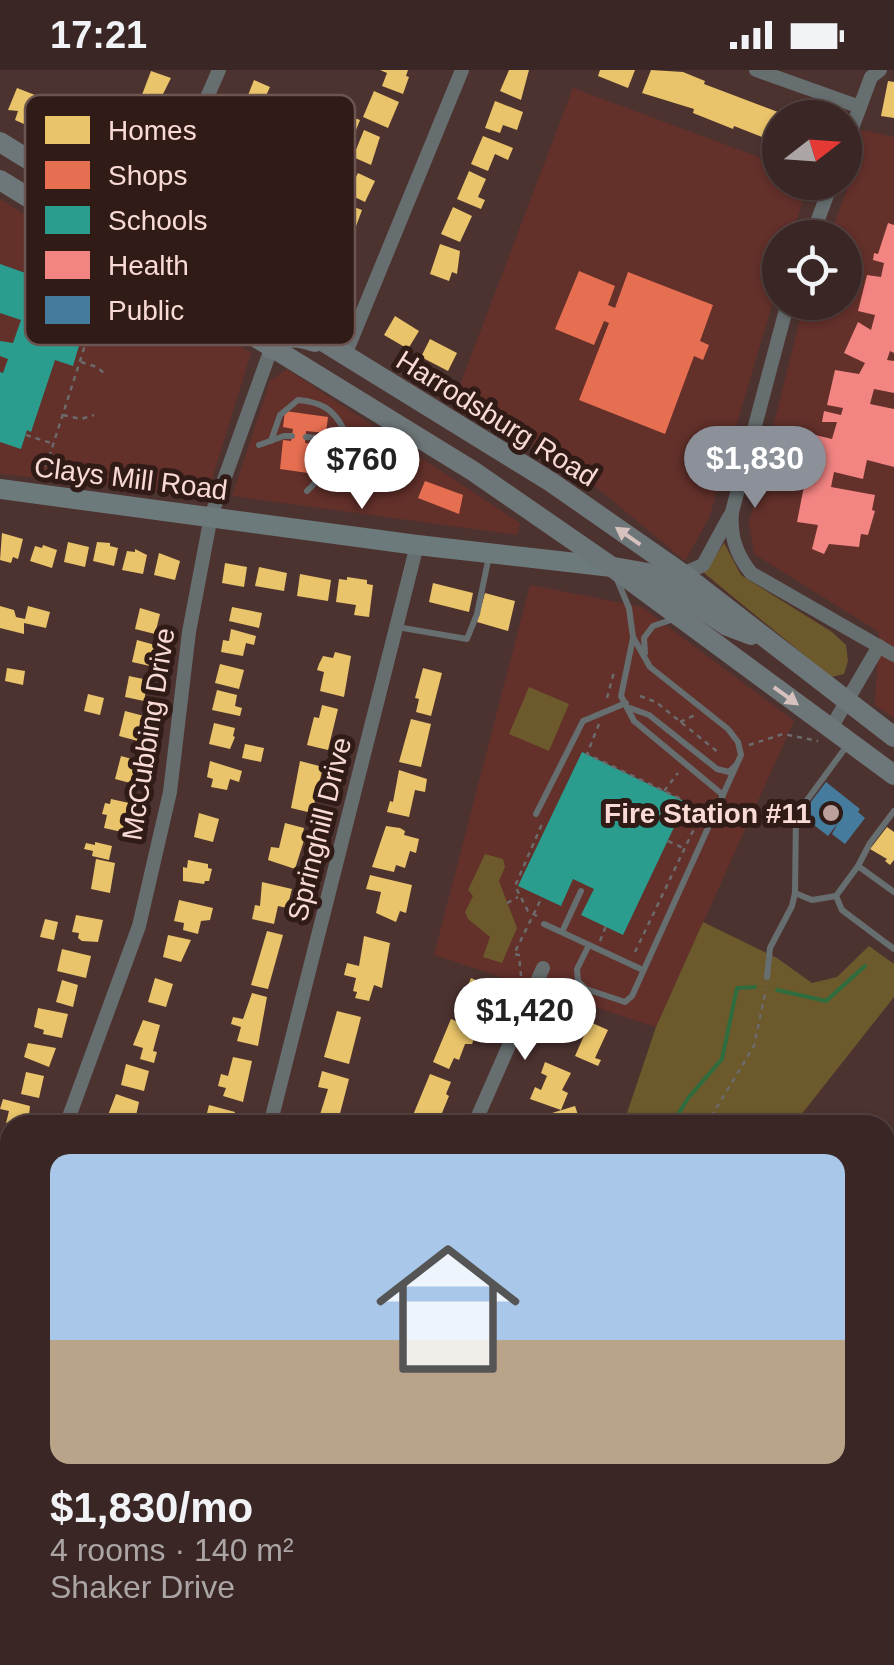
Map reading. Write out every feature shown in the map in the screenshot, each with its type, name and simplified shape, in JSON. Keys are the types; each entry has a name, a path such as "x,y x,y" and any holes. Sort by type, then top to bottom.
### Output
{"main road":[{"name":"Harrodsburg Road","path":"0,142 25,157"},
{"name":"Harrodsburg Road","path":"0,180 25,196"},
{"name":"Harrodsburg Road","path":"266,345 407,428 509,495 679,617 827,733 849,742 894,774"},
{"path":"276,345 278,352"},
{"path":"278,352 280,345"},
{"name":"Harrodsburg Road","path":"330,345 528,467 683,574 894,736"},
{"path":"278,352 324,362 345,355"},
{"name":"Clays Mill Road","path":"0,489 612,567"},
{"path":"612,567 648,573 727,626 762,636"}],"street":[{"path":"208,95 219,70"},
{"path":"355,331 462,70"},
{"path":"756,70 840,100"},
{"path":"862,101 871,76 880,70"},
{"path":"683,574 707,560 732,512 783,320"},
{"path":"345,355 349,345"},
{"name":"McCubbing Drive","path":"70,1115 138,926 170,792 189,632 212,516 278,352"},
{"path":"732,512 736,551 751,572 894,655"},
{"name":"Springhill Drive","path":"273,1115 417,545"},
{"path":"827,733 879,646"},
{"path":"478,1115 542,968"}],"lane":[{"path":"271,440 280,415 298,400 312,401 335,412 344,430 307,491"},
{"path":"407,428 422,402"},
{"path":"259,445 292,436"},
{"path":"306,438 338,440"},
{"path":"509,495 528,467"},
{"path":"396,627 467,640 489,554"},
{"path":"589,945 577,969 578,981 586,989 625,1002 632,996 740,761 741,748 728,729 654,672 645,660 633,637 629,608 612,567"},
{"path":"645,660 644,638 653,626 679,617"},
{"path":"633,637 621,696 634,721 723,795"},
{"path":"536,814 582,721 627,705 649,715 717,769 730,772 740,761"},
{"path":"767,978 770,948 795,893 796,816 849,742"},
{"path":"795,893 812,900 836,896 894,811"},
{"path":"858,866 894,892"},
{"path":"562,932 581,892"},
{"path":"836,896 842,910 894,949"},
{"path":"544,924 644,970"}],"path":[{"path":"43,476 87,345"},
{"path":"80,362 97,367 106,376"},
{"path":"62,415 81,419 94,414"},
{"path":"26,434 52,444"},
{"path":"615,668 587,754 714,814"},
{"path":"640,696 656,702 719,754"},
{"path":"676,727 705,711"},
{"path":"741,748 784,734 819,741 827,733"},
{"path":"664,791 679,772"},
{"path":"630,956 638,947 708,802"},
{"path":"543,826 515,886 528,911 534,912 544,924"},
{"path":"668,841 685,848"},
{"path":"506,904 520,896"},
{"path":"521,976 519,955 514,954 542,897"},
{"path":"589,945 594,940 600,942 606,926"},
{"path":"712,1115 754,1046 767,978"}],"shaded area":[{"path":"573,88 762,158 762,200 803,200 797,220 762,220 762,320 768,320 709,518 685,561 571,466 455,398"},
{"path":"862,130 894,137 894,718 875,705 879,632 754,554 749,524 800,320 862,320 862,220 836,220 843,200 862,200"},
{"path":"0,199 25,214 25,345 238,345 251,353 207,496 0,474"},
{"path":"287,369 520,523 517,535 232,496 270,381"},
{"path":"724,543 741,575 832,632 846,645 848,661 844,674 831,677 704,573"},
{"path":"530,585 642,607 794,721 656,1027 434,955"},
{"path":"529,687 569,704 549,751 509,734"},
{"path":"485,854 503,859 505,867 499,881 517,928 502,963 483,957 490,937 465,912 473,896 468,890"},
{"path":"703,922 777,958 812,983 837,977 869,946 894,964 894,997 801,1115 626,1115 656,1027"}],"building: Homes":[{"path":"380,70 408,70 403,94 382,86 387,73"},
{"path":"509,70 529,70 521,100 500,91"},
{"path":"600,70 635,70 628,88 598,76"},
{"path":"651,70 683,72 762,106 762,137 693,113 694,109 642,93"},
{"path":"151,71 171,78 162,95 142,95"},
{"path":"254,80 270,87 266,95 248,95"},
{"path":"888,81 894,82 894,118 881,116"},
{"path":"17,88 35,95 25,95 24,124 15,120 18,111 8,110"},
{"path":"374,91 399,102 388,128 363,117"},
{"path":"495,101 523,112 517,130 503,125 500,133 485,128"},
{"path":"364,130 380,137 371,165 355,158"},
{"path":"483,136 513,148 508,160 495,154 488,171 471,164"},
{"path":"469,171 486,179 478,197 485,200 481,209 457,199"},
{"path":"358,173 375,181 365,202 355,197"},
{"path":"355,207 362,210 355,229"},
{"path":"453,207 472,216 460,242 441,234"},
{"path":"440,244 460,251 457,274 452,272 449,281 430,274"},
{"path":"395,316 419,331 408,349 384,335"},
{"path":"430,339 457,353 448,371 421,357"},
{"path":"2,533 23,539 18,559 13,557 11,563 0,560"},
{"path":"68,542 89,547 85,567 64,562"},
{"path":"97,542 118,548 114,566 93,561"},
{"path":"35,546 57,550 52,568 30,561"},
{"path":"135,549 147,555 143,574 122,570 127,551"},
{"path":"159,553 180,561 175,580 154,575"},
{"path":"225,563 247,567 244,587 222,583"},
{"path":"259,567 287,573 284,591 255,586"},
{"path":"300,574 331,580 328,601 297,596"},
{"path":"339,579 367,580 367,584 373,585 369,617 354,615 356,605 336,602"},
{"path":"433,583 473,593 469,612 429,602"},
{"path":"485,593 515,601 508,631 477,622"},
{"path":"0,606 25,619 28,606 50,612 46,628 24,623 24,634 0,628"},
{"path":"232,607 262,613 259,628 229,621"},
{"path":"140,608 160,614 155,634 135,629"},
{"path":"231,629 256,636 254,645 246,643 243,656 221,652"},
{"path":"137,640 155,645 150,666 132,662"},
{"path":"335,652 351,656 344,697 320,691 324,672 317,670 319,664 323,656 333,658"},
{"path":"220,664 244,670 239,689 215,683"},
{"path":"7,668 25,671 23,685 5,681"},
{"path":"423,668 442,673 431,716 416,712 419,699 415,698"},
{"path":"129,676 148,680 144,701 125,697"},
{"path":"217,690 237,695 235,706 242,708 240,716 212,710"},
{"path":"88,694 104,698 100,715 84,711"},
{"path":"322,705 338,709 328,750 307,745 314,717 319,718"},
{"path":"125,711 144,716 138,741 119,736"},
{"path":"411,719 431,724 421,767 399,762"},
{"path":"214,723 235,728 230,749 209,744"},
{"path":"245,744 264,748 261,762 242,758"},
{"path":"121,756 139,761 134,784 115,779"},
{"path":"210,761 242,771 239,782 230,779 227,790 211,787 213,779 207,777"},
{"path":"300,761 323,767 312,813 291,808"},
{"path":"399,770 427,779 425,792 415,790 409,817 387,812 390,801 393,802"},
{"path":"111,799 129,803 122,832 104,828 107,815 102,814 105,803 110,804"},
{"path":"199,813 219,819 213,842 194,837"},
{"path":"285,823 304,828 306,834 295,869 268,860 271,847 279,848"},
{"path":"386,826 400,828 404,835 419,839 416,853 410,851 405,868 396,865 394,872 372,867"},
{"path":"887,827 894,832 894,860 890,865 870,849"},
{"path":"86,843 112,846 109,860 92,856 93,851 84,849"},
{"path":"96,859 115,863 110,893 91,889"},
{"path":"188,860 208,864 212,869 209,881 183,881 183,867 187,868"},
{"path":"370,875 412,885 406,913 400,911 396,922 376,913 381,892 366,889"},
{"path":"262,882 292,889 287,908 278,906 274,924 252,919 255,905 260,906"},
{"path":"179,900 213,908 210,920 201,921 198,934 183,930 184,923 174,921"},
{"path":"76,915 103,920 98,942 82,941 79,933 72,932"},
{"path":"45,919 58,922 54,940 40,937"},
{"path":"267,931 283,935 268,989 251,985"},
{"path":"168,935 191,940 181,962 163,957"},
{"path":"364,936 390,943 382,988 374,985 369,1001 355,998 356,978 344,975 347,963 359,966"},
{"path":"62,949 91,956 86,978 57,971"},
{"path":"155,978 173,984 166,1007 148,1002"},
{"path":"471,978 494,988 475,1017 458,1010"},
{"path":"62,980 78,985 73,1007 56,1002"},
{"path":"252,993 267,997 258,1046 237,1041 241,1027 231,1024 233,1017 243,1019"},
{"path":"38,1008 68,1014 62,1038 43,1034 44,1030 34,1027"},
{"path":"337,1011 361,1017 349,1064 324,1057"},
{"path":"451,1019 478,1030 472,1044 465,1044 459,1060 454,1058 449,1069 433,1062"},
{"path":"143,1020 160,1025 154,1063 140,1059 143,1048 133,1045"},
{"path":"590,1022 608,1030 595,1058 601,1060 598,1066 575,1056"},
{"path":"28,1043 56,1048 49,1067 24,1057"},
{"path":"233,1057 252,1061 243,1102 223,1096 226,1088 218,1086 221,1074 228,1076"},
{"path":"545,1062 571,1073 562,1090 568,1093 561,1110 530,1099 535,1087 541,1090 547,1076 541,1073"},
{"path":"126,1064 149,1071 144,1091 121,1085"},
{"path":"322,1071 349,1079 340,1115 320,1115 328,1089 318,1087"},
{"path":"26,1072 44,1076 39,1098 21,1094"},
{"path":"430,1074 451,1082 441,1115 413,1115"},
{"path":"116,1094 139,1102 136,1115 108,1115"},
{"path":"3,1099 30,1106 29,1115 8,1115 9,1111 0,1109"},
{"path":"209,1105 235,1112 234,1115 206,1115"},
{"path":"575,1106 578,1115 553,1115"}],"building: Shops":[{"path":"579,271 615,286 608,305 615,308 628,272 713,305 700,341 709,345 703,360 694,356 665,434 579,400 609,323 604,321 594,345 555,329"},
{"path":"285,411 328,417 326,433 306,431 305,443 319,444 315,474 280,469 283,440 291,441 293,429 283,427"},
{"path":"359,433 384,445 363,492 337,481"},
{"path":"425,481 463,495 459,514 418,498"}],"building: Schools":[{"path":"0,264 25,273 25,345 79,345 73,366 55,360 31,432 27,430 21,449 0,442 0,372 3,373 8,359 0,356 0,341 13,343 21,320 0,313"},
{"path":"582,752 686,802 623,935 581,915 594,889 573,879 561,906 518,886"}],"building: Health":[{"path":"888,223 894,225 894,353 890,351 887,360 894,361 894,393 874,389 870,404 894,409 894,467 867,460 863,479 834,472 831,487 875,495 875,511 868,535 861,534 859,547 829,544 824,554 812,549 818,525 797,522 805,481 797,479 807,433 832,439 837,422 822,422 824,411 841,415 843,408 827,405 835,370 859,374 865,363 844,353 858,322 871,330 875,315 862,312 862,295 867,275 881,277 884,263 873,260 874,253 878,254"}],"building: Public":[{"name":"Fire Station #11","path":"826,782 860,809 858,812 865,818 845,844 832,834 838,823 828,836 801,815"}],"waterway":[{"path":"777,990 826,1001 865,966"},
{"path":"677,1115 722,1059 737,988 755,987"}],"place":[{"name":"Fire Station #11","path":"831,813"}]}
